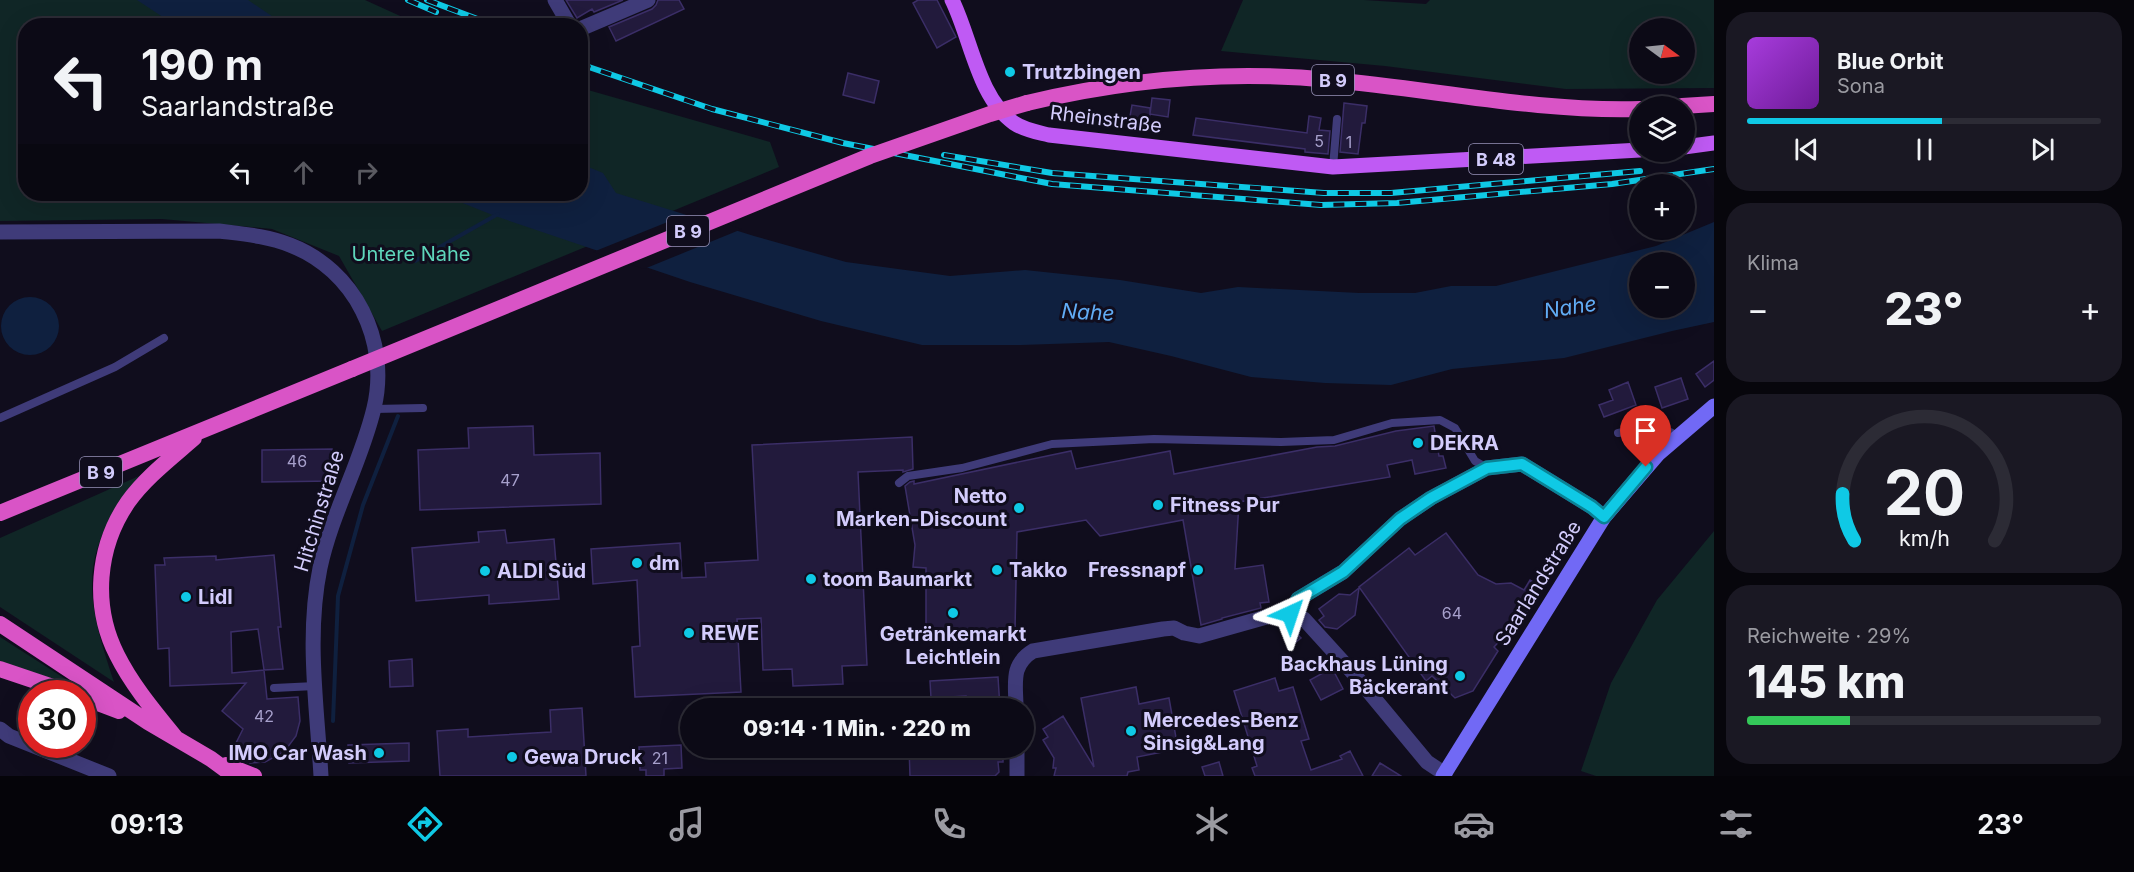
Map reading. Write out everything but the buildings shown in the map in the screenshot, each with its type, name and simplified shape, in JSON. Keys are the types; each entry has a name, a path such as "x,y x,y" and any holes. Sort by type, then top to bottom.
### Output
{"highway":[{"name":"B 9","path":"0,513 870,156 1028,103 1143,81 1246,75 1332,80 1568,107 1629,109"},
{"path":"1695,105 1714,104"},
{"path":"175,737 138,691 116,654 105,625 101,578 112,530 129,501 151,477 202,431"},
{"path":"0,624 234,776"},
{"path":"0,669 33,680"},
{"path":"96,702 148,722"},
{"path":"211,759 254,776"}],"main road":[{"name":"Rheinstraße","path":"952,0 988,94 1001,113 1028,130 1049,135 1333,167 1629,151"},
{"path":"1695,146 1714,143"},
{"name":"Saarlandstraße","path":"1444,775 1604,517 1658,454 1714,406"}],"street":[{"path":"555,0 565,18"},
{"path":"588,26 648,0"},
{"name":"Hitchinstraße","path":"0,232 219,231 277,240 301,249 335,273 363,310 376,354 378,382 374,409 337,511 321,566 315,598 313,634 321,776"},
{"path":"1016,698 1017,667 1023,657 1034,651 1174,628 1199,636 1277,614 1290,614 1298,599 1343,572 1400,519 1431,498 1487,468 1522,464 1592,507 1604,517"},
{"name":"Saarlandstraße","path":"1290,614 1304,619 1427,762 1444,775"},
{"path":"0,729 9,736 109,776"},
{"path":"1017,758 1017,776"}],"lane":[{"path":"1333,167 1337,120"},
{"path":"0,418 115,367 164,338"},
{"path":"374,409 423,408"},
{"path":"899,483 908,476 962,468 1052,444 1154,439 1281,442 1334,440 1392,423 1440,420 1455,428 1475,460 1487,468"},
{"path":"1618,433 1656,428 1665,429 1677,436"},
{"path":"274,688 315,686"}],"green space":[{"name":"Untere Nahe","path":"0,0 365,0 405,18 18,18 18,201 588,201 588,90 770,142 779,167 382,331 339,256 272,229 162,219 0,221"},
{"path":"1243,0 1364,0 1426,4 1430,0 1714,0 1714,88 1566,89 1385,66 1221,51"},
{"path":"139,476 105,528 96,552 92,574 97,623 114,682 0,607 0,538"},
{"path":"1714,531 1714,776 1596,776 1581,771 1611,683 1657,600"},
{"path":"0,637 67,680 55,680 0,661"}],"water":[{"path":"137,0 248,0 275,18 164,18"},
{"name":"Nahe","path":"588,167 603,173 616,193 846,262 950,276 1025,270 1120,280 1201,293 1238,287 1359,293 1415,293 1451,286 1496,286 1629,253 1629,318 1695,318 1695,252 1632,252 1670,240 1695,240 1695,230 1714,222 1714,322 1564,358 1452,369 1391,385 1251,377 1109,342 922,345 821,321 690,282 495,216 458,201 588,201"},
{"path":"24,297 36,297 51,305 59,320 59,332 51,347 36,355 24,355 9,347 1,332 1,320 9,305"}],"pier":[{"path":"690,213 742,229 644,269 593,252"}],"waterway":[{"path":"415,261 498,214"},
{"path":"333,721 338,596 363,505 398,416"}],"railway":[{"path":"408,0 436,12"},
{"path":"427,0 475,18"},
{"path":"588,67 712,109 843,143 1052,184 1321,205 1397,203 1612,184 1714,169"},
{"path":"944,155 1052,173 1324,193 1391,193 1640,171"}],"place":[{"name":"Trutzbingen","path":"1010,72"},
{"name":"DEKRA","path":"1418,443"},
{"name":"Fitness Pur","path":"1158,505"},
{"name":"Netto Marken-Discount","path":"1019,508"},
{"name":"dm","path":"637,563"},
{"name":"Takko","path":"997,570"},
{"name":"Fressnapf","path":"1198,570"},
{"name":"ALDI Süd","path":"485,571"},
{"name":"toom Baumarkt","path":"811,579"},
{"name":"Lidl","path":"186,597"},
{"name":"Getränkemarkt Leichtlein","path":"953,613"},
{"name":"REWE","path":"689,633"},
{"name":"Backhaus Lüning Bäckerant","path":"1460,676"},
{"name":"Mercedes-Benz Sinsig&Lang","path":"1131,731"},
{"name":"IMO Car Wash","path":"379,753"},
{"name":"Gewa Druck","path":"512,757"}],"route":[{"path":"1290,614 1298,599 1343,572 1400,519 1431,498 1487,468 1522,464 1592,507 1604,517 1646,467"}]}
